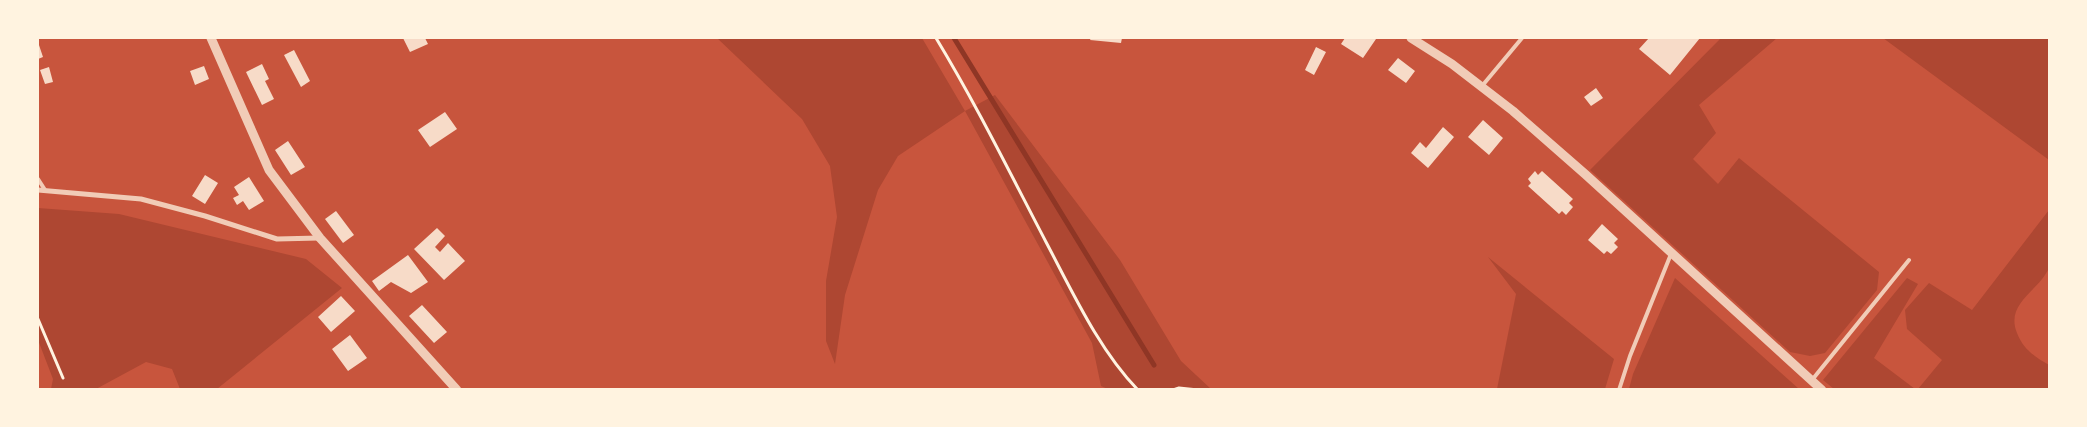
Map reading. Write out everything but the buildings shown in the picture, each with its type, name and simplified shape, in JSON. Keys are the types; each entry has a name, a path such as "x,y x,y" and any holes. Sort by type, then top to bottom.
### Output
{"street":[{"path":"211,38 269,170 320,238 457,390"},
{"path":"1411,38 1482,86 1578,168 1822,390"},
{"path":"38,190 141,199 205,216 277,239 320,238"}],"lane":[{"path":"1482,86 1522,38"},
{"path":"38,179 45,190"},
{"path":"1620,390 1630,356 1671,252"},
{"path":"1812,380 1909,260"}],"path":[{"path":"936,38 962,82 1075,297 1110,353 1138,390"},
{"path":"38,319 63,378"},
{"path":"1172,390 1179,388 1198,390"}],"shaded area":[{"path":"717,38 922,38 965,111 898,156 878,190 845,295 835,364 826,341 826,281 837,217 830,166 802,119"},
{"path":"1721,38 1777,38 1699,105 1716,133 1693,159 1718,184 1739,158 1879,272 1877,290 1825,353 1810,356 1790,352 1590,170"},
{"path":"1883,38 2049,38 2049,160"},
{"path":"995,95 1120,260 1181,361 1211,389 1110,390 1101,386 1092,343 965,111"},
{"path":"38,208 119,214 306,259 342,288 217,389 180,389 172,369 146,362 96,389 51,389 53,379 38,340"},
{"path":"2049,210 2051,249 2049,268 2038,284 2024,298 2015,314 2014,323 2017,333 2026,348 2034,356 2049,365 2049,389 1918,389 1942,360 1907,329 1905,310 1929,283 1972,310"},
{"path":"1488,257 1614,359 1605,389 1497,389 1516,294"},
{"path":"1675,278 1799,389 1629,389 1633,374"},
{"path":"1907,278 1918,284 1874,358 1915,389 1834,389 1823,380"}],"waterway":[{"path":"954,38 1154,365"}]}
